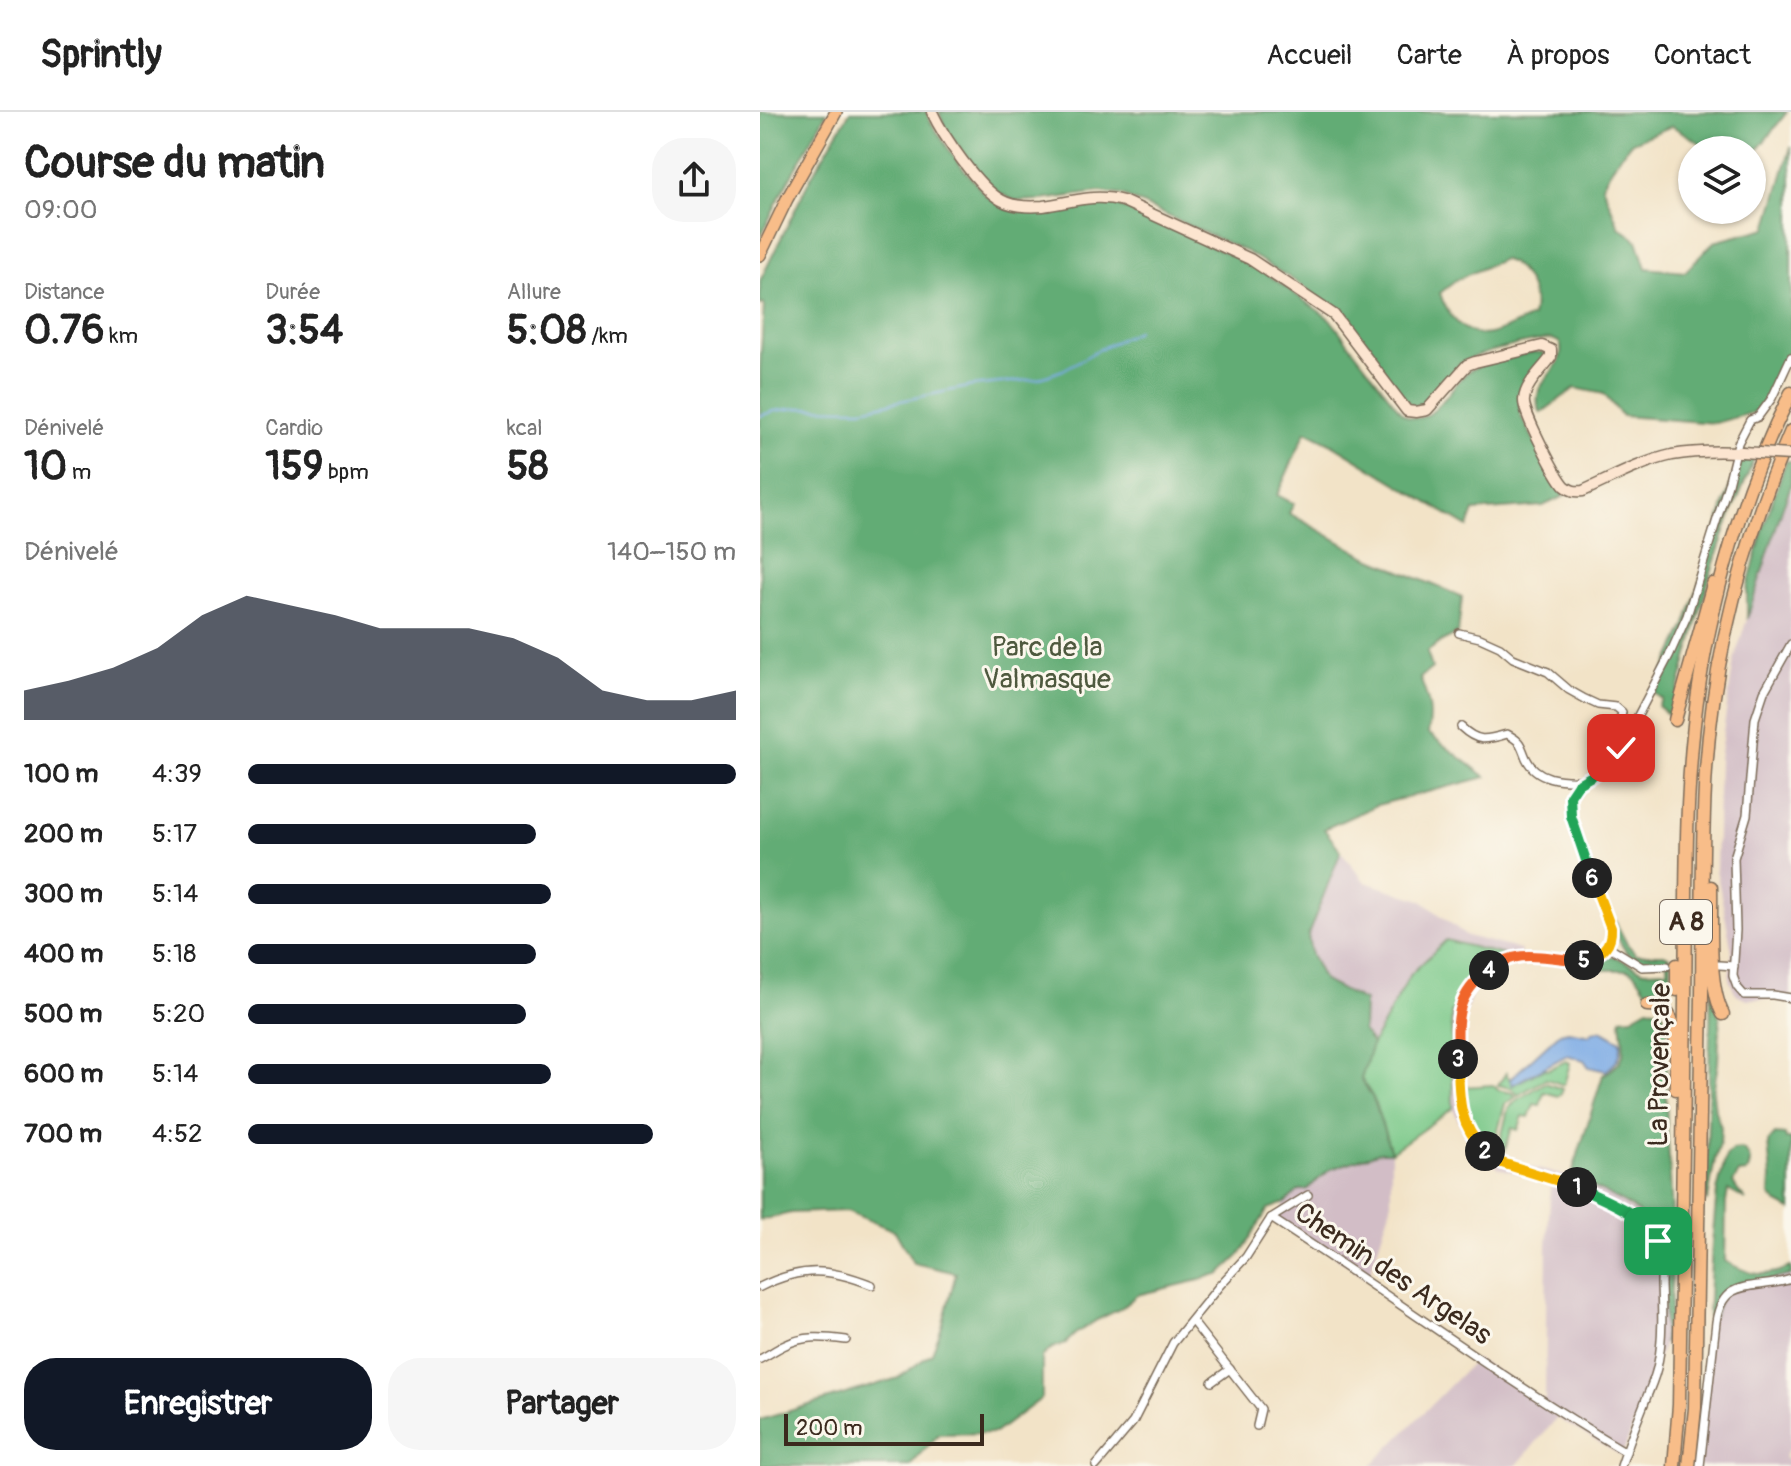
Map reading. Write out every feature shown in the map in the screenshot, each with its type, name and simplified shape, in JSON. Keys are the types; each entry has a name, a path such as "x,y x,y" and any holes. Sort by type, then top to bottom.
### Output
{"highway":[{"name":"La Provençale","path":"1674,1466 1679,1405 1687,857 1691,769 1700,680 1737,526 1769,440 1791,393"},
{"name":"La Provençale","path":"1689,1466 1695,1408 1704,805 1713,702 1732,603 1750,535 1791,431"},
{"path":"1675,720 1716,571 1737,526"},
{"path":"1704,805 1711,877 1714,983 1717,1003 1723,1014"},
{"path":"1672,966 1676,1186 1681,1237"},
{"path":"1647,1005 1665,1010 1675,1039"},
{"path":"1696,1345 1704,1293"}],"main road":[{"path":"760,244 807,153 834,112"},
{"path":"760,255 834,112"},
{"path":"932,112 964,161 989,192 1003,202 1042,206 1108,197 1250,259 1334,315 1407,411 1427,410 1467,365 1542,346 1549,347 1551,357 1529,387 1524,405 1563,483 1572,491 1583,491 1651,461 1674,455 1714,451 1791,455"}],"street":[{"path":"1621,1466 1658,1363 1662,1296 1658,1241 1648,1227 1622,1209 1572,1185 1502,1163 1473,1139 1459,1102 1460,1005 1478,978 1495,965 1518,956 1535,955 1587,960 1608,946 1611,928 1571,816 1570,796 1583,780 1612,761 1669,656 1687,616 1739,452 1740,437 1750,420 1758,417 1772,398 1791,357"},
{"path":"1459,633 1480,638 1500,647 1513,658 1548,672 1585,699 1598,705 1616,707 1622,712 1615,726 1618,736 1625,740"},
{"path":"1791,644 1764,692 1755,719 1747,815 1734,858 1734,981 1747,996 1791,998"},
{"path":"1461,727 1482,740 1507,734 1518,740 1530,764 1552,780 1583,780"},
{"path":"1608,946 1642,967 1672,966"},
{"path":"1719,965 1734,966"},
{"path":"1271,1218 1308,1195"},
{"name":"Chemin des Argelas","path":"1096,1466 1133,1422 1173,1343 1246,1257 1271,1218 1437,1331 1626,1452"},
{"path":"760,1287 803,1271 836,1272 872,1285"},
{"path":"1700,1466 1716,1322 1721,1302 1736,1289 1791,1279"},
{"path":"1192,1321 1261,1409 1257,1426"},
{"path":"760,1359 786,1344 807,1338 846,1340"},
{"path":"1212,1382 1230,1369"}],"shaded area":[{"path":"1791,485 1791,1001 1748,999 1735,992 1729,979 1732,951 1716,869 1719,759 1734,660"},
{"path":"1341,851 1365,882 1421,900 1467,936 1521,950 1518,961 1492,973 1481,984 1472,995 1463,1020 1462,1101 1488,1148 1503,1158 1525,1166 1571,1177 1616,1199 1649,1221 1662,1237 1666,1249 1664,1342 1622,1456 1557,1418 1516,1466 1371,1466 1476,1359 1545,1400 1551,1183 1499,1168 1486,1160 1469,1143 1453,1109 1391,1152 1391,1206 1368,1279 1276,1218 1299,1189 1330,1169 1380,1152 1390,1152 1361,1079 1364,1001 1324,981 1311,955 1307,935"},
{"path":"1791,1275 1791,1445 1784,1457 1791,1462 1791,1466 1699,1466 1708,1317 1714,1317 1720,1298 1731,1288"}],"green space":[{"path":"760,112 827,112 760,238"},
{"name":"Parc de la Valmasque","path":"850,112 927,112 954,157 985,195 1004,208 1046,211 1100,202 1113,204 1246,262 1330,319 1401,412 1412,418 1432,412 1473,369 1534,352 1544,353 1545,357 1524,383 1519,406 1521,416 1564,496 1543,506 1474,511 1468,527 1306,431 1277,495 1294,504 1289,513 1365,556 1462,597 1458,633 1427,652 1432,668 1420,678 1429,705 1428,733 1486,777 1377,805 1324,829 1341,851 1308,935 1311,955 1324,981 1364,1001 1363,1031 1372,1044 1361,1079 1373,1098 1391,1152 1380,1152 1331,1169 1306,1190 1299,1190 1285,1203 1268,1209 1240,1255 1219,1275 1137,1295 1120,1309 1075,1334 1066,1343 1052,1348 1042,1357 1042,1398 995,1433 939,1434 910,1466 760,1466 760,1420 898,1378 932,1353 956,1273 913,1263 895,1231 847,1211 791,1213 760,1220 760,370 764,304 760,305 760,281 811,177"},
{"path":"939,112 1787,112 1766,139 1766,136 1689,136 1672,126 1632,142 1602,185 1619,227 1637,240 1646,268 1685,272 1714,242 1767,228 1791,147 1791,345 1759,411 1715,423 1622,416 1604,394 1575,388 1541,413 1538,392 1561,353 1560,343 1551,339 1492,351 1463,362 1428,400 1413,406 1403,398 1334,309 1245,251 1122,195 1100,192 1018,201 999,193 946,130","holes":["1503,259 1518,269 1532,291 1532,317 1506,329 1481,335 1465,329 1452,317 1440,293 1458,279"]},
{"path":"1739,458 1754,459 1711,572 1671,717 1658,706 1662,699 1654,693 1685,627"},
{"path":"1786,461 1791,461 1791,485 1747,619 1747,589"},
{"path":"1615,921 1636,954 1664,954 1670,957 1671,977 1663,992 1650,995 1635,973 1628,970 1576,967 1576,964 1584,965 1614,956 1644,971 1667,970 1667,962 1645,961 1630,955 1612,923"},
{"path":"1446,940 1503,955 1478,971 1464,985 1451,1013 1453,1108 1391,1152 1373,1098 1361,1079 1372,1044 1411,974"},
{"path":"1711,992 1720,1018 1713,1093 1721,1127 1706,1201"},
{"path":"1648,1008 1662,1010 1667,1025 1666,1101 1673,1233 1669,1342 1664,1342 1666,1249 1659,1235 1650,1223 1626,1204 1571,1177 1603,1075 1619,1063 1624,1051 1621,1018 1632,1017"},
{"path":"1566,1061 1570,1063 1564,1085 1546,1079 1518,1095 1513,1089 1498,1085 1506,1073 1513,1085"},
{"path":"1545,1083 1563,1089 1561,1094 1544,1092 1540,1105 1534,1104 1529,1117 1523,1116 1518,1130 1512,1128 1505,1150 1499,1147 1508,1109"},
{"path":"1493,1085 1516,1097 1505,1104 1495,1142 1489,1148 1478,1135 1462,1101 1463,1087"},
{"path":"1775,1134 1791,1139 1791,1210 1770,1195 1768,1142"},
{"path":"1742,1149 1750,1159 1750,1165 1747,1172 1739,1173 1733,1183 1746,1200 1728,1190 1725,1261 1757,1274 1791,1267 1791,1275 1731,1288 1720,1298 1714,1317 1708,1317 1717,1191 1726,1156 1733,1150"}],"water":[{"path":"1601,1030 1621,1041 1618,1058 1606,1071 1589,1067 1584,1060 1567,1055 1512,1085 1510,1079 1560,1033 1568,1031 1591,1035 1591,1032"}],"waterway":[{"path":"760,416 798,408 862,409 972,386 1038,379 1063,370 1137,331"}],"route":[{"path":"1621,748 1612,761 1583,780 1570,796 1571,816 1611,928 1608,946 1587,960 1518,956 1495,965 1478,978 1460,1005 1459,1102 1473,1139 1487,1153 1502,1163 1572,1185 1622,1209 1648,1227 1658,1241"}]}
